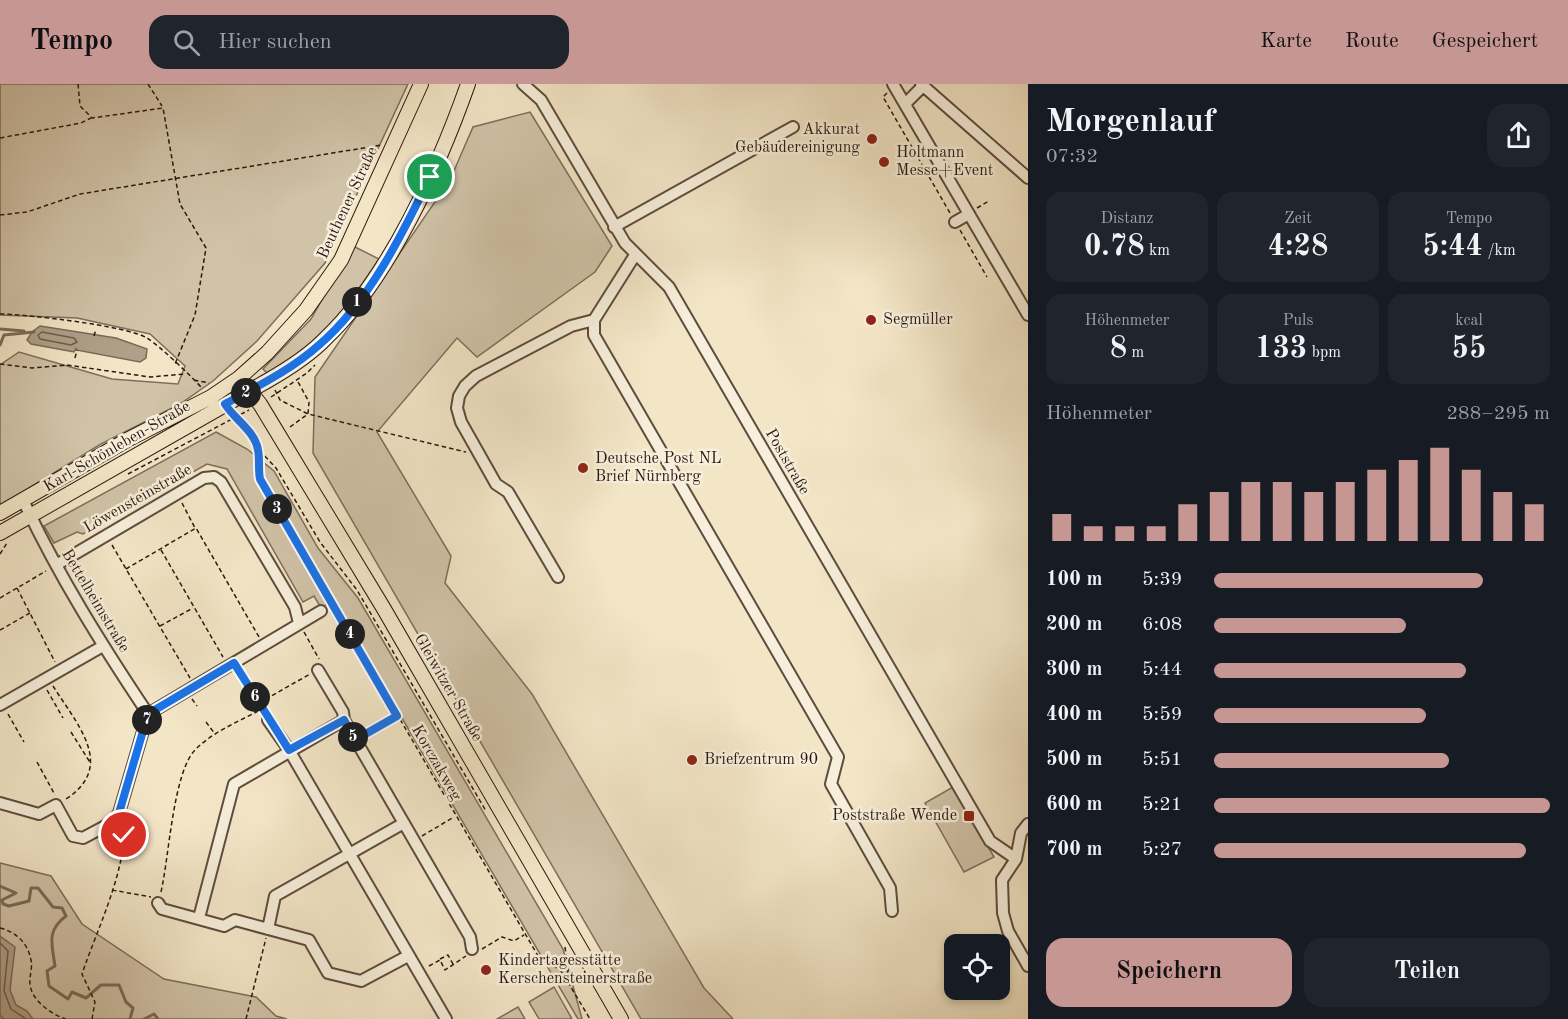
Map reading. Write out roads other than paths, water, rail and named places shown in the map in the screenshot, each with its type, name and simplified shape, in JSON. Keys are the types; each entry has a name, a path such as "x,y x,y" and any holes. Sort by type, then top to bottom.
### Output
{"main road":[{"name":"Beuthener Straße","path":"239,378 285,334 327,282 344,254 421,84"},
{"path":"250,390 287,369 319,345 362,296 423,192 468,84"},
{"name":"Gleiwitzer Straße","path":"239,378 250,390 384,609 621,1019"},
{"name":"Karl-Schönleben-Straße","path":"0,533 222,398 239,378"},
{"name":"Karl-Schönleben-Straße","path":"0,513 127,440 222,398 250,390"}],"street":[{"name":"Poststraße","path":"523,84 541,100 614,227 635,255 669,287 990,841 1016,860"},
{"path":"905,104 922,85 1028,178"},
{"path":"894,86 1028,315"},
{"path":"614,227 793,127"},
{"path":"956,222 969,214"},
{"path":"635,255 594,320 594,335 838,757 831,784 890,888 892,911"},
{"path":"558,577 508,492 496,484 461,422 457,408 465,386 476,376 571,326 594,320"},
{"name":"Löwensteinstraße","path":"56,565 204,478 214,477 221,482 295,607 299,623"},
{"name":"Bettelheimstraße","path":"23,500 56,565 103,646 148,714"},
{"path":"0,803 39,814 56,805 74,836 83,838 113,822 119,813 148,714 321,610"},
{"path":"1,704 103,646"},
{"path":"318,670 343,712 344,720 355,740 470,937 472,949"},
{"path":"268,720 289,750 446,1019"},
{"path":"199,918 234,784 344,720"},
{"path":"268,929 275,896 404,823"},
{"path":"1028,824 1021,833 1016,860 1002,880 1003,913 1008,931 1028,966"},
{"path":"157,902 162,909 224,926 235,921 309,940 328,973 361,981 408,957"}],"water":[{"path":"40,326 116,338 147,349 146,358 140,362 76,350 76,348 74,352 31,344 27,340"},
{"path":"0,936 15,947 10,990 16,1005 27,1011 33,1019 4,1019 0,1015"}],"waterway":[{"path":"0,329 24,331"},
{"path":"0,345 4,335 34,332"},
{"path":"0,886 16,893 2,900 3,904 9,906 29,901 31,888 38,888 53,907 62,908 66,916 55,927 53,933 55,966 47,971 49,986 68,999 72,992 86,998 101,985 119,985 126,1002 133,1008 130,1019"},
{"path":"144,1019 154,1014 158,1019"}],"place":[{"name":"Akkurat Gebäudereinigung","path":"872,139"},
{"name":"Holtmann Messe+Event","path":"884,162"},
{"name":"Segmüller","path":"871,320"},
{"name":"Deutsche Post NL Brief Nürnberg","path":"583,468"},
{"name":"Briefzentrum 90","path":"692,760"},
{"name":"Poststraße Wende","path":"969,816"},
{"name":"Kindertagesstätte Kerschensteinerstraße","path":"486,970"}]}
